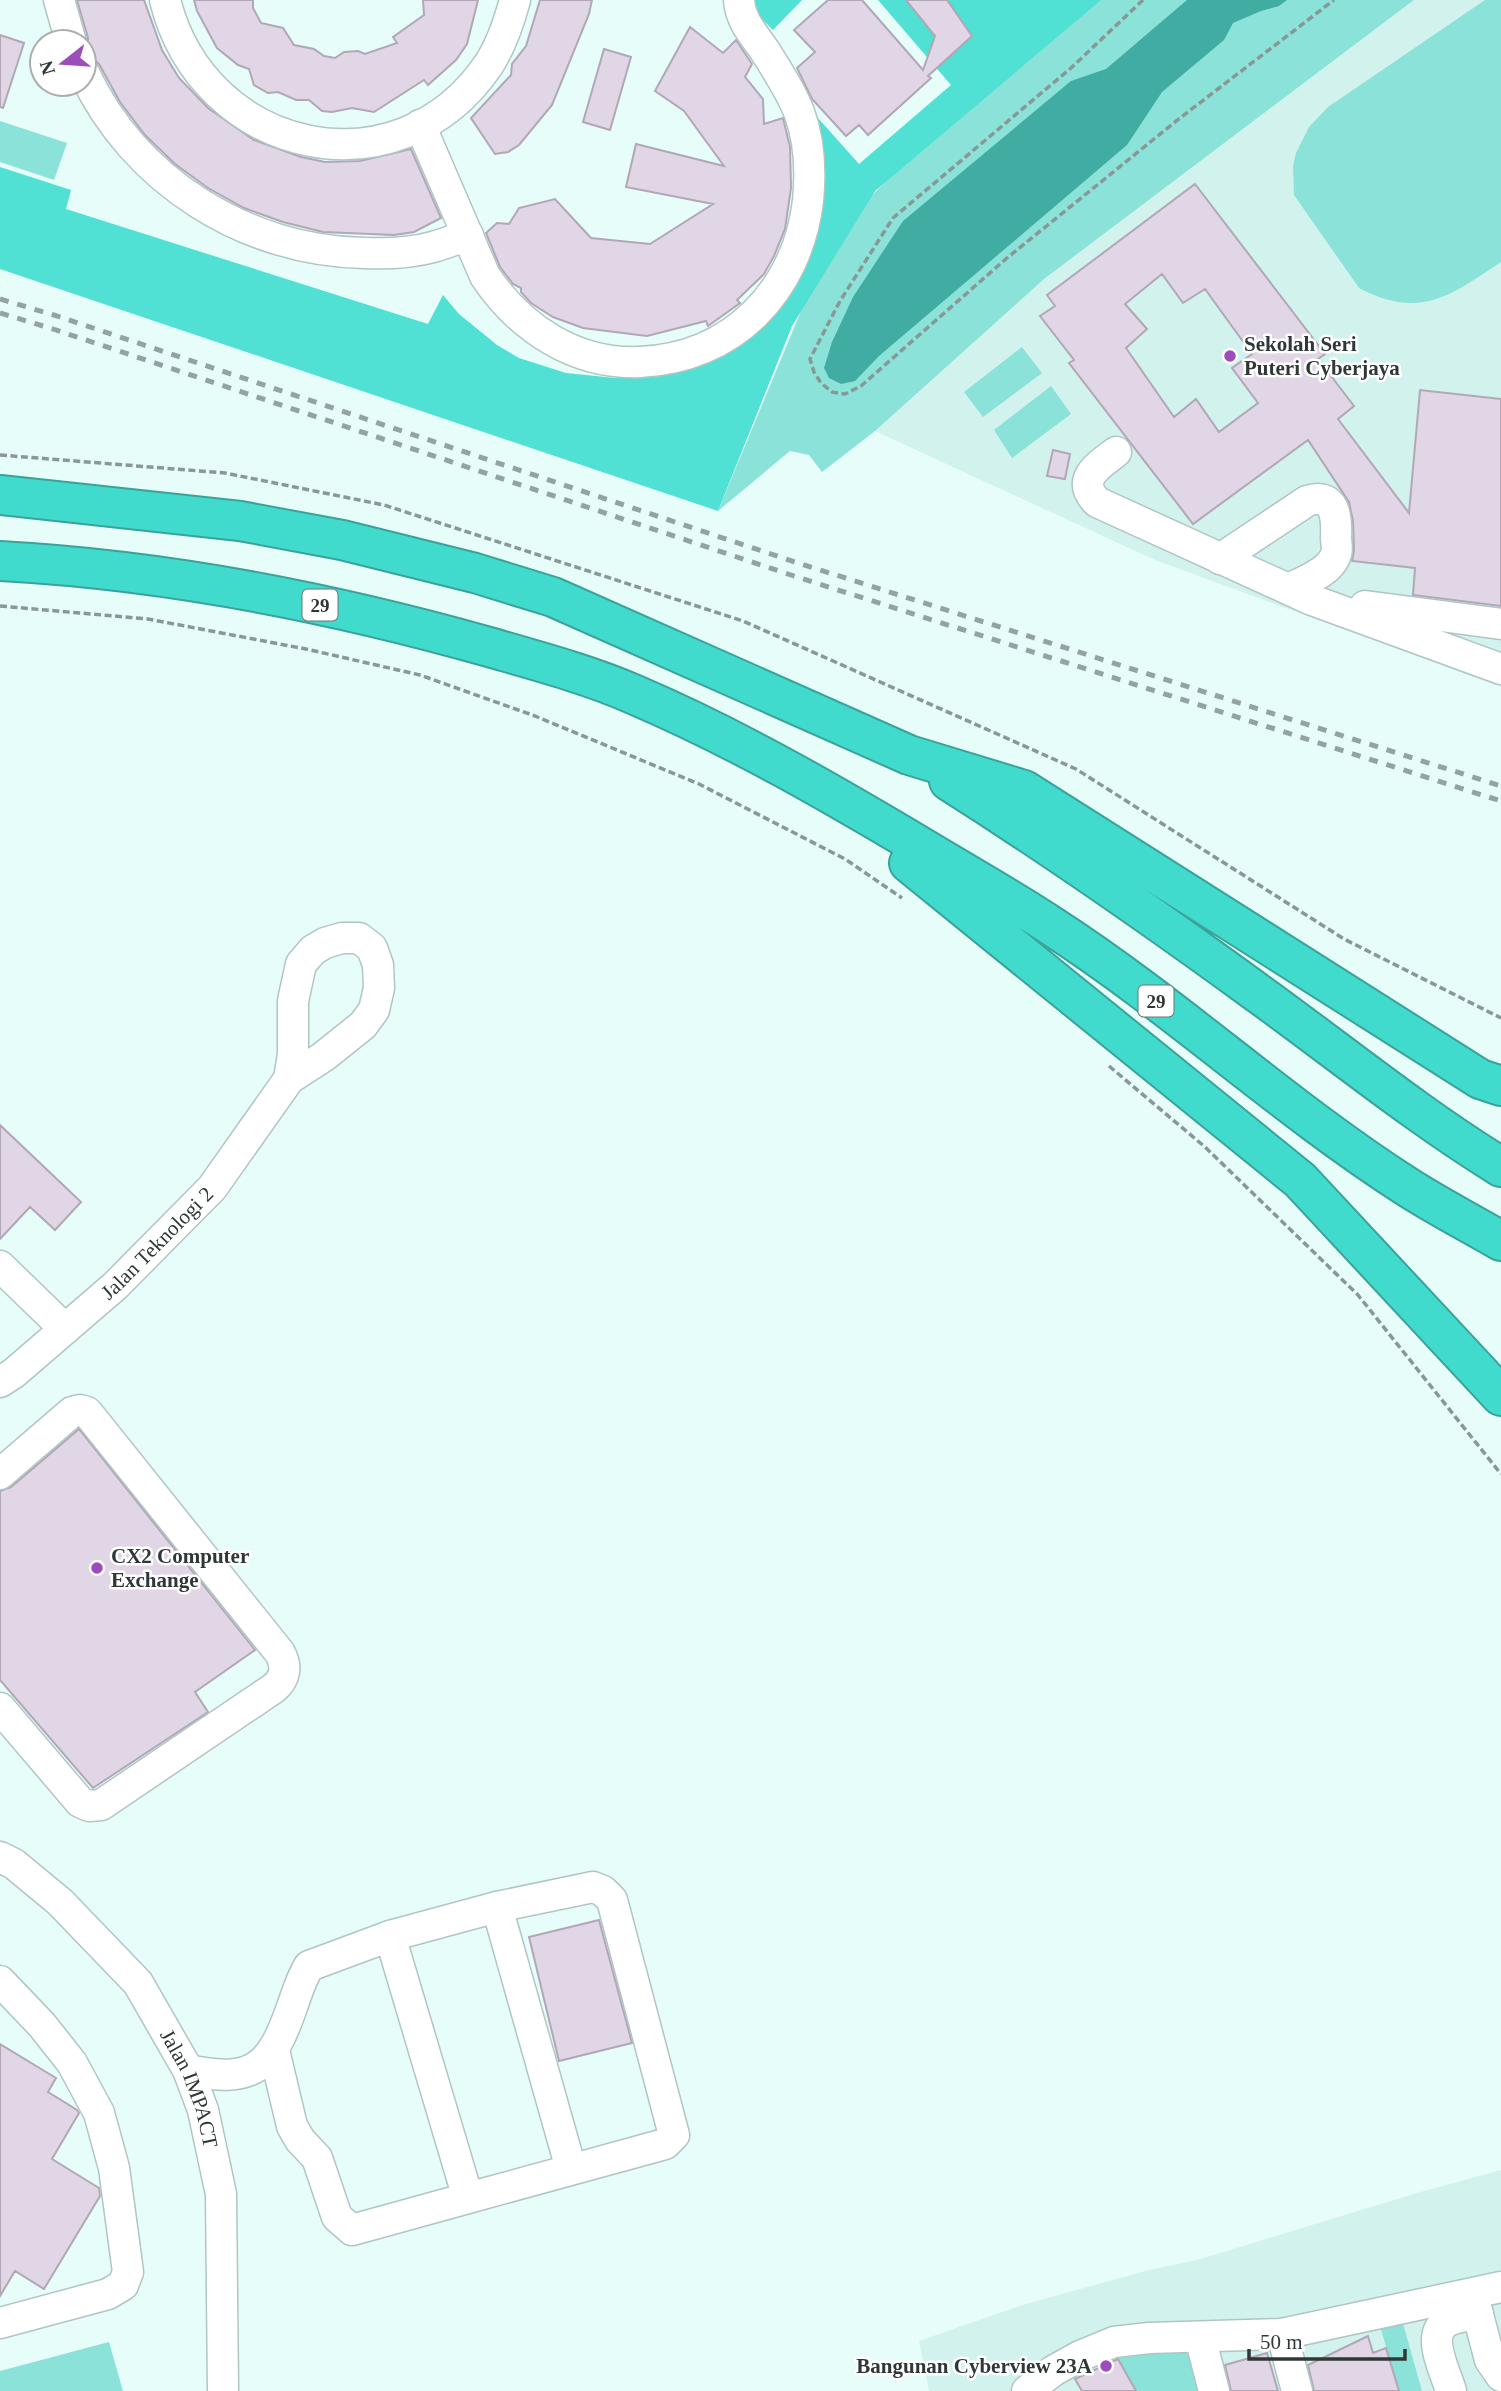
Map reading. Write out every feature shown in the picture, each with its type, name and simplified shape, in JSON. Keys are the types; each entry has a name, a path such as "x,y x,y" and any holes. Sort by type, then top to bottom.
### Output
{"highway":[{"path":"0,495 240,521 377,547 553,597 909,755 1024,790 1480,1079 1501,1086"},
{"name":"29","path":"0,561 46,563 180,580 324,606 443,634 631,692 802,776 1052,926 1406,1186 1501,1241"},
{"path":"909,755 1027,831 1254,990 1446,1133 1501,1167"},
{"path":"802,776 1300,1180 1501,1396"}],"street":[{"path":"59,0 67,28"},
{"path":"165,0 176,35 193,66 224,101 263,126 307,141 353,144 399,134 420,125 459,99 482,73 501,43 515,0"},
{"path":"420,125 485,276 513,311 548,339 589,356 633,363 677,358 718,342 753,316 768,300 792,263 805,221 810,177 806,132 799,111 744,20 739,0"},
{"path":"98,96 119,131 159,174 207,209 260,234 316,249 375,254 433,247 468,234"},
{"path":"1116,452 1090,476 1087,485 1097,502 1300,594 1501,669"},
{"path":"1220,559 1307,501 1317,498 1327,502 1333,508 1336,520 1336,555 1300,594"},
{"path":"1300,594 1501,624"},
{"name":"Jalan Teknologi 2","path":"0,1382 115,1286 212,1188 289,1079"},
{"path":"0,1266 65,1329"},
{"path":"0,1474 72,1412 87,1412 280,1653 285,1672 282,1682 274,1688 101,1805 89,1806 80,1802 0,1708"},
{"name":"Jalan IMPACT","path":"0,1857 13,1864 60,1902 138,1983 188,2070 203,2110 221,2194 223,2391"},
{"path":"188,2070 213,2076 245,2073 261,2065 274,2050 309,1966 390,1936 497,1907 593,1887 603,1891 612,1900 674,2135 665,2144 352,2230 337,2217 317,2158 300,2140 292,2126 274,2050"},
{"path":"497,1907 571,2169"},
{"path":"390,1936 468,2198"},
{"path":"0,1981 34,2016 72,2063 99,2113 114,2168 128,2272 123,2285 108,2294 0,2323"},
{"path":"1027,2391 1053,2371 1114,2342 1282,2334 1487,2310"},
{"path":"1487,2310 1490,2360 1501,2376"},
{"path":"1451,2391 1437,2341 1438,2330 1447,2321 1487,2310"},
{"path":"1282,2334 1297,2391"},
{"path":"1200,2337 1214,2391"}],"path":[{"path":"1143,0 1071,68 893,218 840,301 810,359 821,383 832,392 845,394 861,386 1007,258 1180,118 1334,0"},
{"path":"0,606 148,619 306,649 420,675 535,716 699,784 845,859 910,903"},
{"path":"1104,1061 1205,1147 1358,1295 1501,1474"}],"shaded area":[{"path":"750,0 802,0 773,30 750,7"},
{"path":"878,0 1101,0 875,191 792,326 718,511 0,269 0,167 71,190 66,209 428,324 443,295 459,314 497,345 519,358 566,373 615,378 640,375 707,351 798,241 800,98 859,164 951,85"},
{"path":"1093,0 1414,0 1044,279 875,431 822,472 809,455 790,451 718,511 816,275 867,200 961,108"},
{"path":"1187,0 1287,0 1279,6 1233,23 1224,40 1162,92 1127,145 879,356 855,381 841,384 829,378 824,368 832,342 853,297 903,221 1071,81 1106,69"},
{"name":"Sekolah Seri Puteri Cyberjaya","path":"1414,0 1501,0 1501,687 1155,560 875,431 1044,279"},
{"path":"1485,0 1501,0 1501,262 1466,285 1434,300 1417,303 1381,297 1359,288 1294,195 1293,166 1296,153 1309,127 1328,107"},
{"path":"0,121 67,143 54,180 0,162"},
{"path":"1022,347 1042,373 983,417 964,392"},
{"path":"1051,386 1071,414 1012,458 994,430"},
{"path":"1501,2170 1501,2391 929,2391 919,2341 1022,2305 1149,2270 1197,2260"},
{"path":"1402,2320 1422,2391 1399,2391 1380,2326"},
{"path":"109,2342 123,2391 0,2391 0,2371"},
{"path":"1184,2350 1196,2360 1206,2391 1136,2391 1116,2356"}],"building":[{"path":"77,0 144,0 162,50 179,78 208,108 254,140 301,157 325,162 360,161 411,149 441,218 414,232 394,235 323,232 244,208 208,188 175,164 145,135 120,102 98,63 98,28 85,28"},
{"path":"194,0 253,0 253,8 261,23 283,28 294,45 314,49 324,56 335,58 344,52 358,51 365,54 397,43 393,37 424,15 423,0 478,0 467,44 456,60 428,85 424,80 374,112 352,108 332,112 322,111 309,100 296,100 278,92 268,93 254,85 249,69 238,65 217,48"},
{"path":"540,0 592,0 589,14 552,105 519,145 508,152 495,154 471,118 511,75 512,64 526,46"},
{"path":"828,0 862,0 923,70 935,36 906,0 947,0 972,36 928,76 931,78 868,135 859,125 846,136 812,99 797,68 815,52 794,30"},
{"path":"690,27 723,53 736,40 752,64 745,77 763,99 764,124 783,118 790,147 791,188 785,229 774,256 764,274 737,300 740,303 708,326 706,321 647,336 583,328 553,317 531,303 521,292 521,288 513,284 500,267 486,233 497,223 509,224 519,208 555,199 591,238 650,244 713,204 626,187 636,144 724,166 684,111 655,91"},
{"path":"0,35 24,43 3,108 0,107"},
{"path":"604,49 631,57 610,130 583,122"},
{"path":"1195,184 1325,354 1318,359 1354,406 1338,419 1409,513 1420,390 1501,399 1501,606 1413,595 1415,568 1352,561 1353,521 1349,502 1308,440 1193,524 1069,363 1074,360 1040,316 1055,306 1047,295","holes":["1162,274 1183,303 1205,289 1252,354 1232,368 1258,403 1219,432 1196,399 1174,417 1126,348 1147,329 1125,304"]},
{"path":"1053,450 1070,454 1065,479 1047,476"},
{"path":"0,1125 81,1202 55,1230 30,1207 0,1239"},
{"name":"CX2 Computer Exchange","path":"79,1429 255,1650 195,1692 208,1712 93,1788 0,1680 0,1491 11,1487"},
{"path":"599,1920 632,2043 559,2061 529,1937"},
{"path":"0,2044 56,2078 48,2092 79,2113 52,2159 99,2188 100,2196 44,2289 15,2271 0,2296"},
{"path":"1368,2336 1373,2353 1386,2348 1399,2391 1314,2391 1308,2365"},
{"path":"1267,2353 1278,2391 1231,2391 1225,2365"},
{"name":"Bangunan Cyberview 23A","path":"1118,2359 1136,2391 1082,2391 1075,2379"}],"railway":[{"path":"0,299 795,562 1501,786"},
{"path":"0,313 791,575 1501,801"}],"place":[{"name":"Sekolah Seri Puteri Cyberjaya","path":"1230,356"},
{"name":"CX2 Computer Exchange","path":"97,1568"},
{"name":"Bangunan Cyberview 23A","path":"1106,2366"}]}
